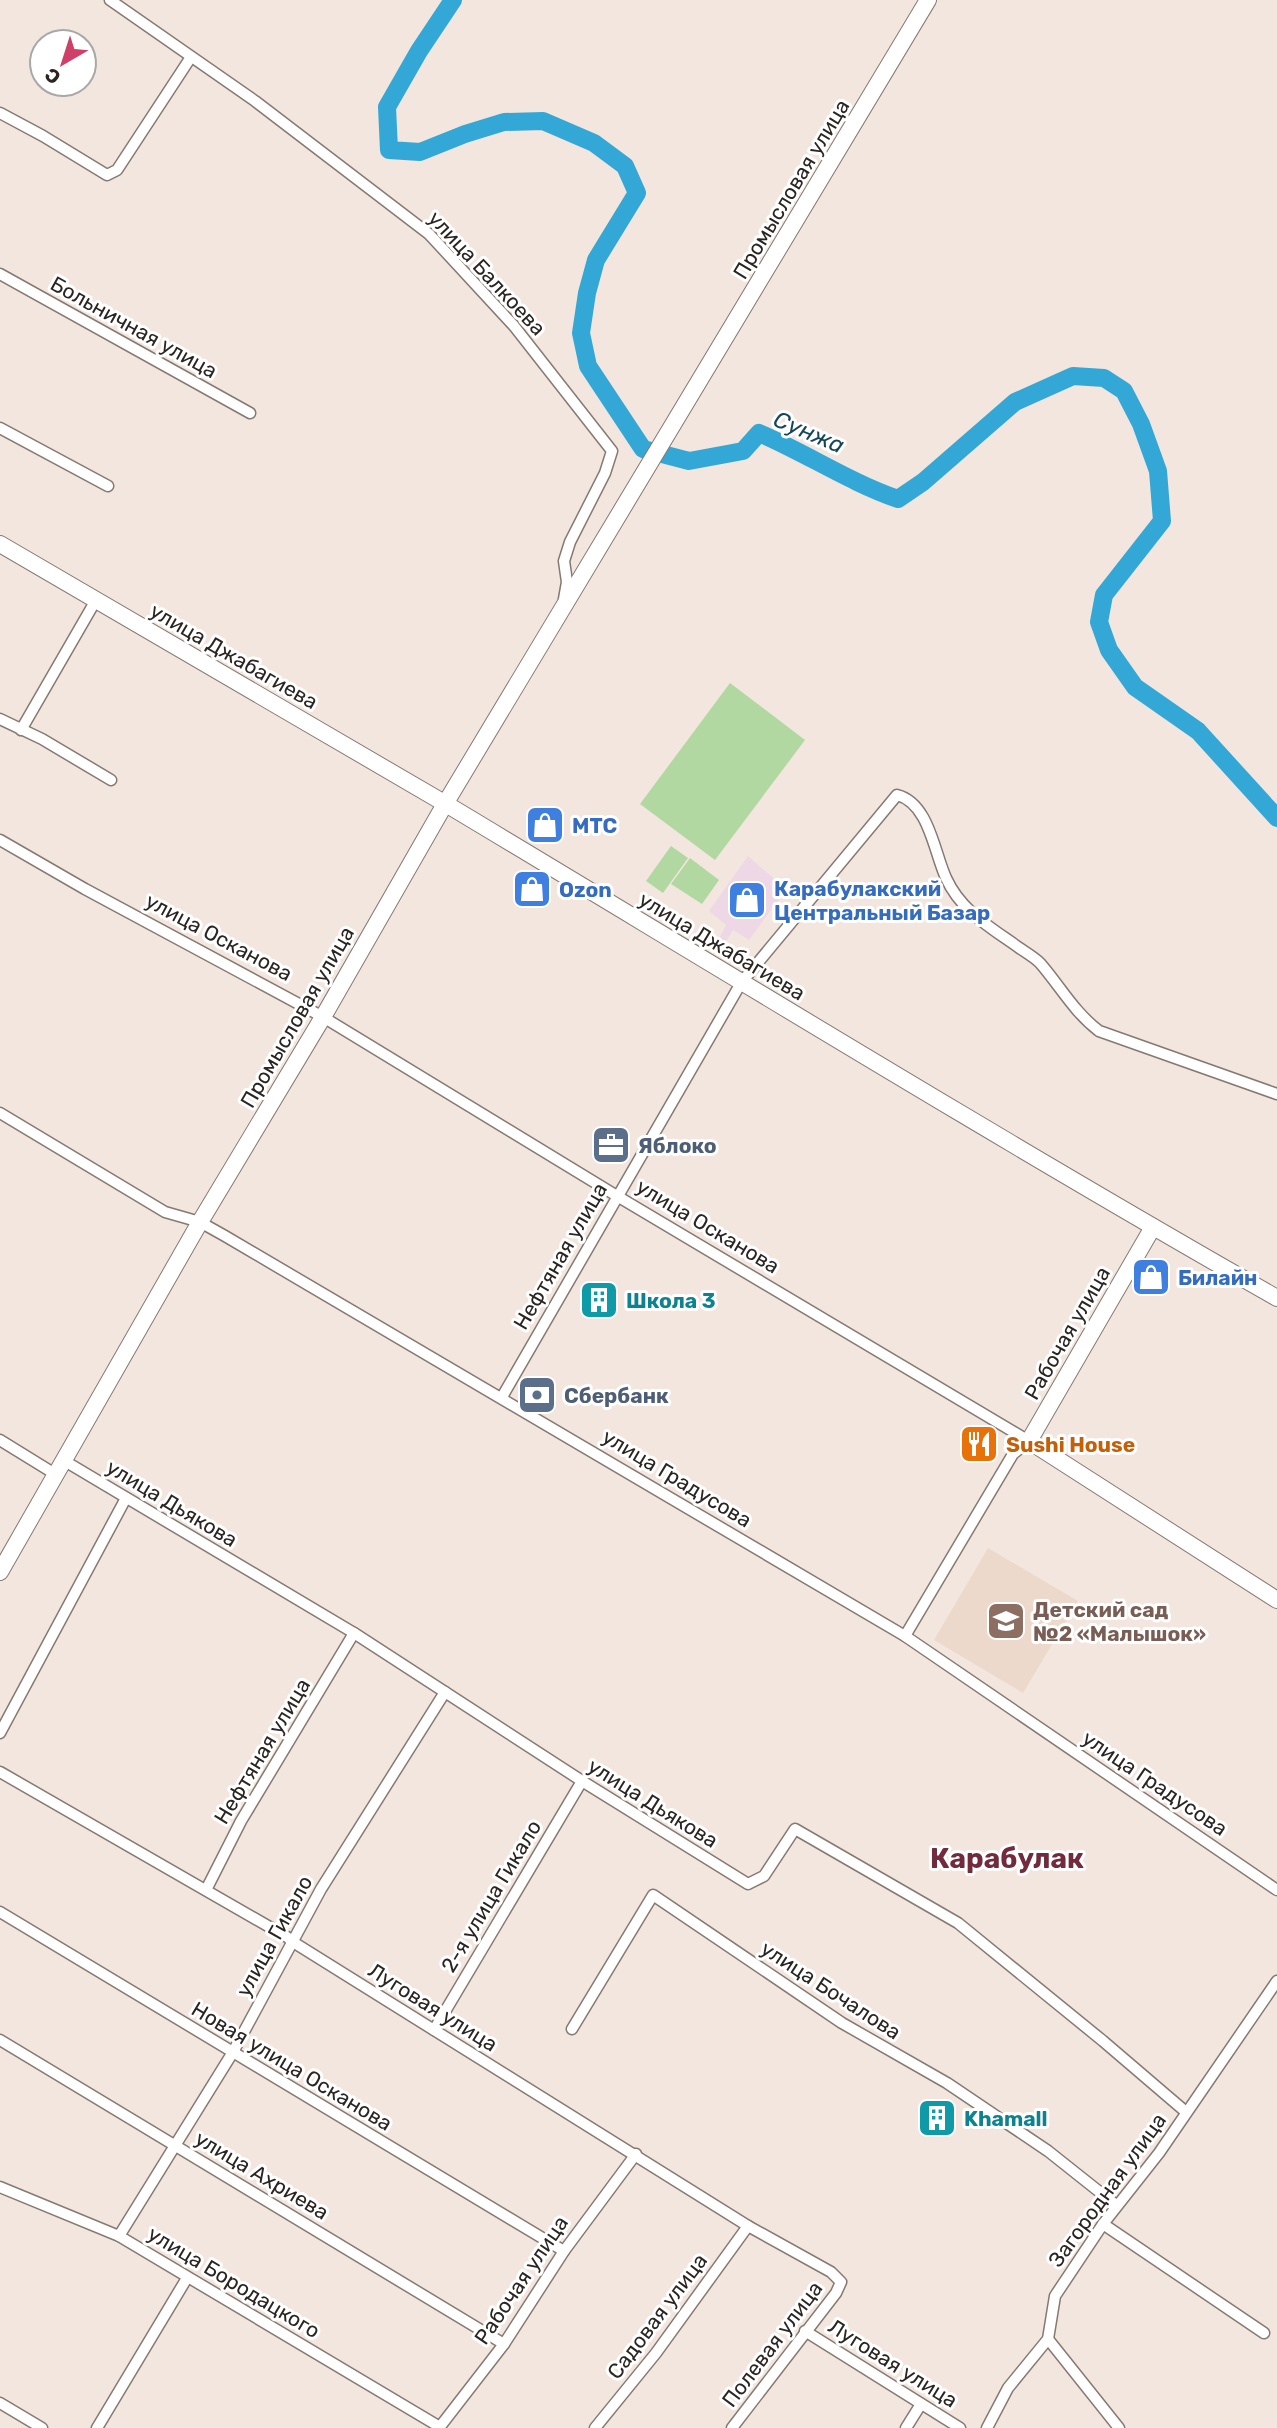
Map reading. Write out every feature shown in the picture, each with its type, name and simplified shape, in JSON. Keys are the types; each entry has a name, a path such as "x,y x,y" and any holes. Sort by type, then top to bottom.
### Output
{"main road":[{"name":"Промысловая улица","path":"0,1572 200,1222 323,1017 445,804 928,0"},
{"name":"улица Джабагиева","path":"0,544 445,804 741,983 1277,1298"},
{"name":"Рабочая улица","path":"1029,1441 1153,1227"},
{"name":"улица Осканова","path":"1029,1441 1277,1600"}],"street":[{"name":"улица Балкоева","path":"110,0 379,194 429,234 513,326 612,451 605,473 570,542 564,561 567,582 563,605"},
{"path":"0,113 107,175 117,170 191,57"},
{"name":"Больничная улица","path":"0,274 250,413"},
{"path":"0,428 108,486"},
{"path":"21,730 96,600"},
{"path":"0,719 42,738 111,780"},
{"name":"Нефтяная улица","path":"502,1397 741,983 897,795 908,798 915,805 935,844 947,879 967,910 1038,961 1084,1019 1099,1031 1277,1094"},
{"name":"улица Осканова","path":"0,840 85,889 323,1017 1029,1441"},
{"name":"улица Градусова","path":"0,1113 165,1212 200,1222 905,1636 1277,1889"},
{"name":"улица Дьякова","path":"0,1440 127,1498 354,1633 582,1781 748,1884 764,1876 795,1829 958,1923 1186,2112"},
{"name":"Рабочая улица","path":"905,1636 1013,1454 1029,1441"},
{"path":"0,1733 127,1498"},
{"name":"Нефтяная улица","path":"206,1890 241,1821 354,1633"},
{"name":"улица Гикало","path":"119,2236 233,2052 321,1889 445,1692"},
{"name":"Луговая улица","path":"0,1772 287,1937 748,2225 831,2272 841,2282"},
{"name":"2-я улица Гикало","path":"433,2030 582,1781"},
{"name":"улица Бочалова","path":"572,2029 653,1895 842,2023 947,2083 1026,2136 1116,2205"},
{"name":"Новая улица Осканова","path":"0,1912 564,2251"},
{"name":"Загородная улица","path":"986,2428 1008,2388 1048,2339 1055,2296 1102,2224 1159,2153 1277,1981"},
{"name":"улица Ахриева","path":"0,2040 504,2344"},
{"name":"Рабочая улица","path":"439,2428 504,2344 564,2251 636,2154"},
{"name":"улица Бородацкого","path":"0,2187 119,2236 439,2428"},
{"path":"1102,2224 1264,2333"},
{"name":"Садовая улица","path":"595,2428 656,2353 748,2225"},
{"path":"97,2428 187,2278"},
{"name":"Полевая улица","path":"732,2428 836,2293 841,2282"},
{"name":"Луговая улица","path":"806,2331 960,2428"},
{"path":"1048,2339 1119,2428"},
{"path":"0,2403 43,2428"},
{"path":"906,2428 921,2404"}],"shaded area":[{"name":"Карабулакский Центральный Базар","path":"748,856 786,889 749,940 733,930 722,948 716,944 726,925 709,911"},
{"name":"Детский сад №2 «Малышок»","path":"988,1548 1078,1601 1023,1693 934,1640"}],"green space":[{"path":"730,683 805,740 715,860 640,804"},
{"path":"671,846 688,858 663,893 646,881"},
{"path":"690,858 719,880 702,904 671,884"}],"waterway":[{"name":"Сунжа","path":"453,0 419,51 387,107 389,150 420,152 504,122 543,121 594,143 625,166 637,193 596,260 587,293 581,333 588,366 643,449 689,461 743,451 759,433 898,499 923,482 1015,402 1073,376 1104,378 1124,391 1141,424 1158,471 1162,521 1104,595 1099,622 1109,650 1135,687 1198,731 1277,818"}],"place":[{"name":"МТС","path":"545,825"},
{"name":"Ozon","path":"532,889"},
{"name":"Карабулакский Центральный Базар","path":"747,900"},
{"name":"Яблоко","path":"611,1145"},
{"name":"Билайн","path":"1151,1277"},
{"name":"Школа 3","path":"599,1300"},
{"name":"Сбербанк","path":"537,1395"},
{"name":"Sushi House","path":"979,1444"},
{"name":"Детский сад №2 «Малышок»","path":"1006,1621"},
{"name":"Khamall","path":"937,2118"}],"district":[{"name":"Карабулак","path":"1007,1858"}]}
